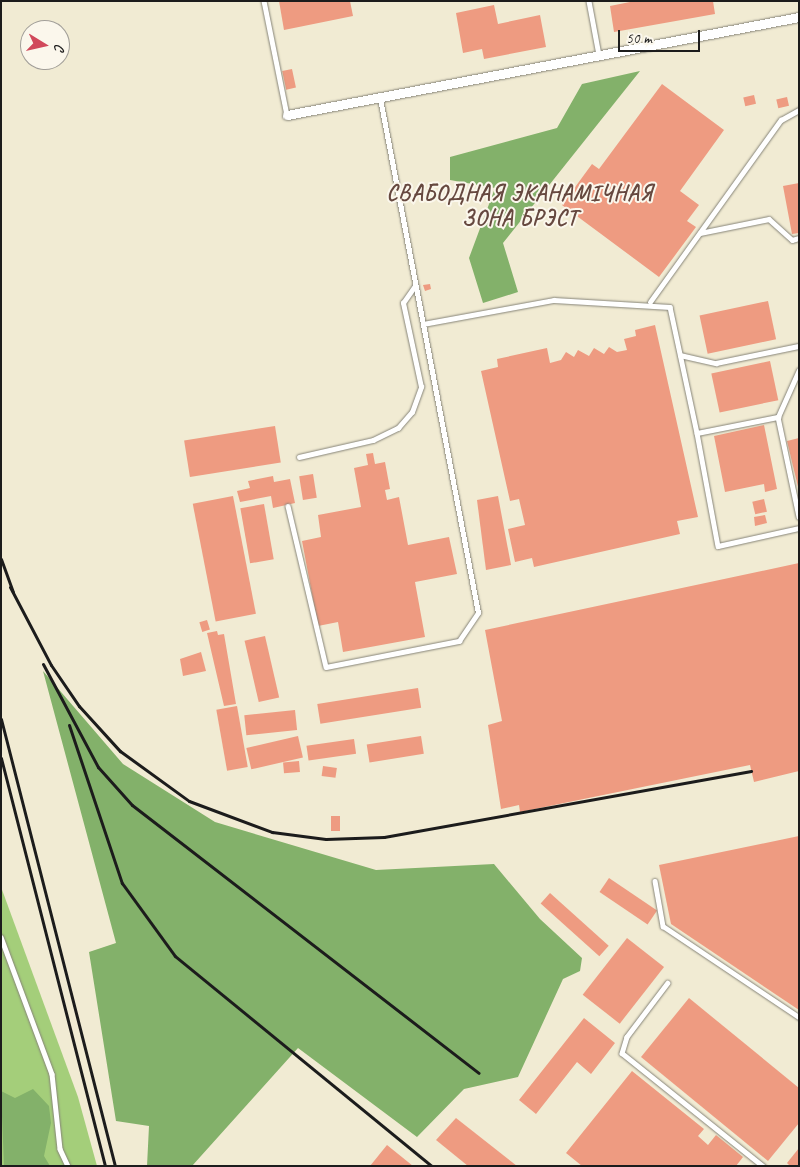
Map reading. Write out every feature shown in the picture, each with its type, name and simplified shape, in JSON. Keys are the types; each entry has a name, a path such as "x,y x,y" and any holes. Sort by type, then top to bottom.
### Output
{"street":[{"path":"287,115 380,99 799,18"}],"lane":[{"path":"264,1 287,115"},
{"path":"589,1 600,56"},
{"path":"288,506 326,667 459,641 478,613 414,287 380,99"},
{"path":"650,302 781,120 799,110"},
{"path":"700,232 769,219 792,240 799,238"},
{"path":"299,457 373,440 398,428 412,412 420,387 403,302 414,287"},
{"path":"422,324 554,300 650,302 670,307 697,433 718,546 799,528"},
{"path":"680,355 716,363 799,346"},
{"path":"799,370 778,418 799,517"},
{"path":"697,433 778,418"},
{"path":"655,881 664,926 799,1017"},
{"path":"1,938 52,1074 60,1149 68,1166"},
{"path":"668,983 627,1037 622,1052 763,1166"}],"green space":[{"path":"640,71 503,243 518,292 483,303 469,258 495,188 450,180 450,157 557,128 582,84"},
{"path":"43,671 123,764 215,822 376,870 494,864 540,919 582,958 580,971 563,979 518,1077 464,1089 417,1137 298,1048 192,1166 147,1166 149,1126 116,1121 89,952 116,943"},
{"path":"1,887 78,1097 97,1166 1,1166"},
{"path":"33,1089 49,1106 51,1123 44,1156 50,1166 4,1166 1,1091 15,1098"}],"building":[{"path":"279,1 350,1 353,16 284,30"},
{"path":"635,1 713,1 715,14 614,32 610,6"},
{"path":"494,5 498,24 540,15 546,47 484,59 482,49 463,53 456,13"},
{"path":"292,69 296,88 286,90 282,71"},
{"path":"662,84 724,130 680,191 699,205 687,221 696,227 659,277 562,205 592,164 599,169"},
{"path":"754,95 756,104 745,106 743,97"},
{"path":"787,97 789,106 778,108 776,99"},
{"path":"799,183 799,233 792,234 783,186"},
{"path":"430,284 431,289 425,291 423,285"},
{"path":"768,301 776,339 708,354 700,316"},
{"path":"655,325 698,517 677,521 680,534 534,567 532,558 515,562 508,529 525,525 519,499 510,501 481,371 498,367 497,359 547,348 550,363 561,360 566,352 574,357 578,350 589,356 594,348 604,354 609,347 617,352 627,350 624,339 636,336 635,330"},
{"path":"770,361 778,400 720,413 711,373"},
{"path":"764,425 777,489 765,492 764,484 725,492 714,436"},
{"path":"275,426 281,463 190,477 184,440"},
{"path":"799,438 799,491 787,441"},
{"path":"373,453 375,464 385,462 390,489 385,490 387,500 399,497 408,545 449,537 457,574 415,582 425,637 343,652 338,622 318,626 302,541 321,537 318,515 361,507 354,468 368,465 366,454"},
{"path":"313,474 317,498 303,500 299,476"},
{"path":"273,476 274,482 290,479 295,503 273,508 271,496 240,502 237,491 250,488 248,481"},
{"path":"233,496 256,614 216,622 193,504"},
{"path":"498,496 511,565 486,570 477,500"},
{"path":"764,499 767,512 755,514 752,502"},
{"path":"264,504 274,559 250,563 240,508"},
{"path":"765,515 767,523 755,526 754,517"},
{"path":"799,563 799,771 754,782 750,765 520,812 519,805 501,809 488,725 502,721 485,630"},
{"path":"207,620 210,630 202,632 199,622"},
{"path":"217,631 218,635 224,634 236,704 224,706 207,633"},
{"path":"265,636 279,697 259,702 245,641"},
{"path":"201,652 206,671 183,676 180,659"},
{"path":"418,688 421,708 320,724 317,704"},
{"path":"237,706 248,767 227,771 216,710"},
{"path":"295,710 297,730 246,735 244,715"},
{"path":"298,736 303,757 251,769 246,748"},
{"path":"421,736 424,754 369,762 367,745"},
{"path":"354,739 356,754 309,761 306,746"},
{"path":"299,761 300,772 284,773 283,762"},
{"path":"323,766 337,768 335,778 322,776"},
{"path":"331,816 340,816 340,831 331,831"},
{"path":"799,836 799,1010 671,924 659,865"},
{"path":"609,878 657,910 648,925 599,892"},
{"path":"550,893 609,946 599,956 541,903"},
{"path":"627,938 664,967 620,1024 583,995"},
{"path":"689,998 799,1088 799,1123 768,1161 641,1057"},
{"path":"584,1018 615,1043 591,1074 577,1062 536,1114 519,1100"},
{"path":"632,1071 704,1129 698,1136 708,1145 716,1135 743,1157 736,1166 582,1166 566,1153"},
{"path":"456,1118 517,1166 468,1166 436,1140"},
{"path":"387,1145 413,1166 370,1166"},
{"path":"799,1148 799,1166 790,1166 787,1163"}],"railway":[{"path":"1,559 13,592"},
{"path":"10,587 51,665 79,706 120,751 189,801 272,832 326,839 384,837 751,771"},
{"path":"43,664 98,767 132,805 479,1073"},
{"path":"1,719 115,1166"},
{"path":"69,725 122,883 175,956 432,1166"},
{"path":"1,758 105,1166"}],"district":[{"name":"СВАБОДНАЯ ЭКАНАМІЧНАЯ ЗОНА БРЭСТ","path":"520,206"}]}
